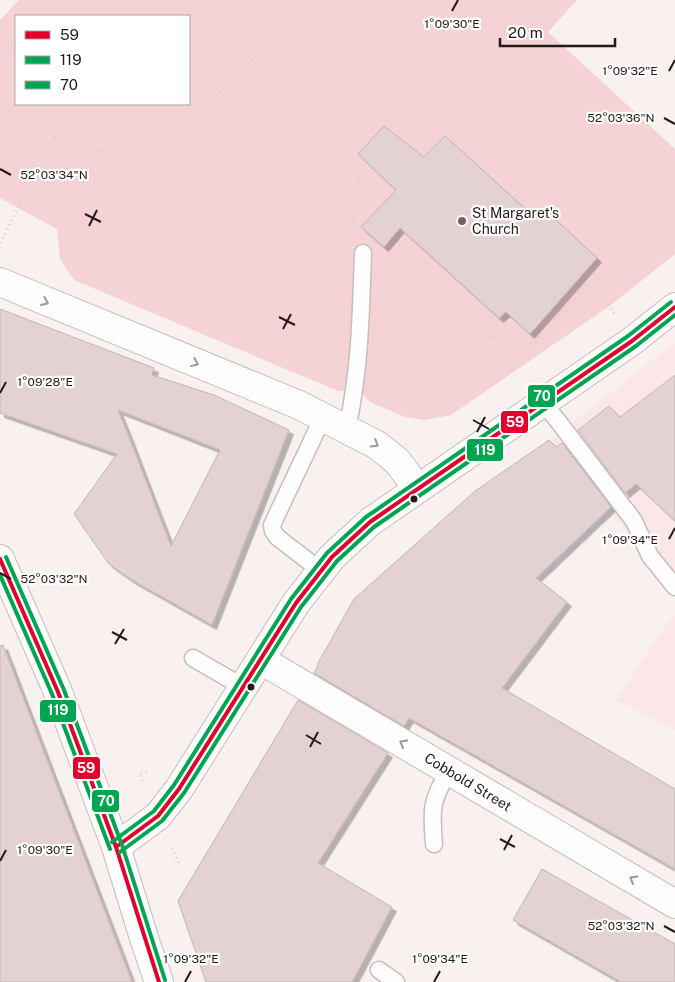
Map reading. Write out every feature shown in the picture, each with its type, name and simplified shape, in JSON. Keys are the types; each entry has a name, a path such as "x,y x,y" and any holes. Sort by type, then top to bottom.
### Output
{"main road":[{"path":"0,282 299,405 377,445 397,461 418,488"},
{"path":"116,847 166,808 296,603 332,557 370,522 632,341 675,307"},
{"path":"0,559 58,692 116,847 159,982"},
{"name":"Cobbold Street","path":"261,660 675,904"}],"lane":[{"path":"347,429 352,405 360,338 363,253"},
{"path":"543,403 634,520 650,556 675,587"},
{"path":"320,571 277,537 273,531 272,524 323,417"},
{"path":"193,658 243,687"},
{"path":"434,844 431,813 436,793 449,770"},
{"path":"379,970 396,982"}],"path":[{"path":"38,15 54,0"},
{"path":"34,105 37,112 55,137 92,150 121,151 164,137 200,112 312,0"},
{"path":"0,62 15,42"},
{"path":"0,243 55,137"},
{"path":"359,171 353,217 363,253 497,337 509,344 534,343 586,283 596,286 632,341"},
{"path":"360,338 383,347 426,372 437,376 457,361 474,339 497,337"}],"shaded area":[{"path":"19,0 577,0 548,32 675,149 675,254 611,305 451,415 424,420 405,417 370,402 358,389 338,391 74,280 60,259 57,229 0,198 0,20"},
{"path":"675,343 675,594 609,509 549,440"},
{"path":"675,613 675,730 616,700"}],"building":[{"name":"St Margaret's Church","path":"384,126 424,157 445,136 533,216 543,208 597,258 530,334 506,312 499,318 400,228 384,247 361,227 396,190 358,154"},
{"path":"0,309 154,368 152,375 214,395 289,430 212,625 132,580 109,564 74,514 117,454 0,413","holes":["118,410 220,450 171,546"]},
{"path":"675,375 675,521 636,484 625,493 578,430 609,406 620,417"},
{"path":"549,440 556,447 562,443 611,507 536,578 567,602 502,688 675,789 675,869 409,718 404,726 314,673 354,599 475,491"},
{"path":"3,645 132,982 0,982 0,646"},
{"path":"298,700 388,753 318,863 392,907 352,982 206,982 178,901"},
{"path":"542,869 675,944 675,982 621,982 513,920"}],"transit line":[{"name":"70","path":"112,842 154,811 174,785 291,599 327,553 366,517 628,336 671,302"},
{"name":"59","path":"116,847 158,816 179,789 296,603 332,557 370,522 632,341 675,307"},
{"name":"119","path":"120,852 162,821 184,793 301,607 337,561 374,527 636,346 675,315"},
{"name":"70","path":"6,557 64,690 122,845 165,980"},
{"name":"59","path":"0,559 58,692 116,847 159,982"},
{"name":"119","path":"0,575 52,694 110,849"}],"place":[{"name":"St Margaret's Church","path":"462,221"}]}
